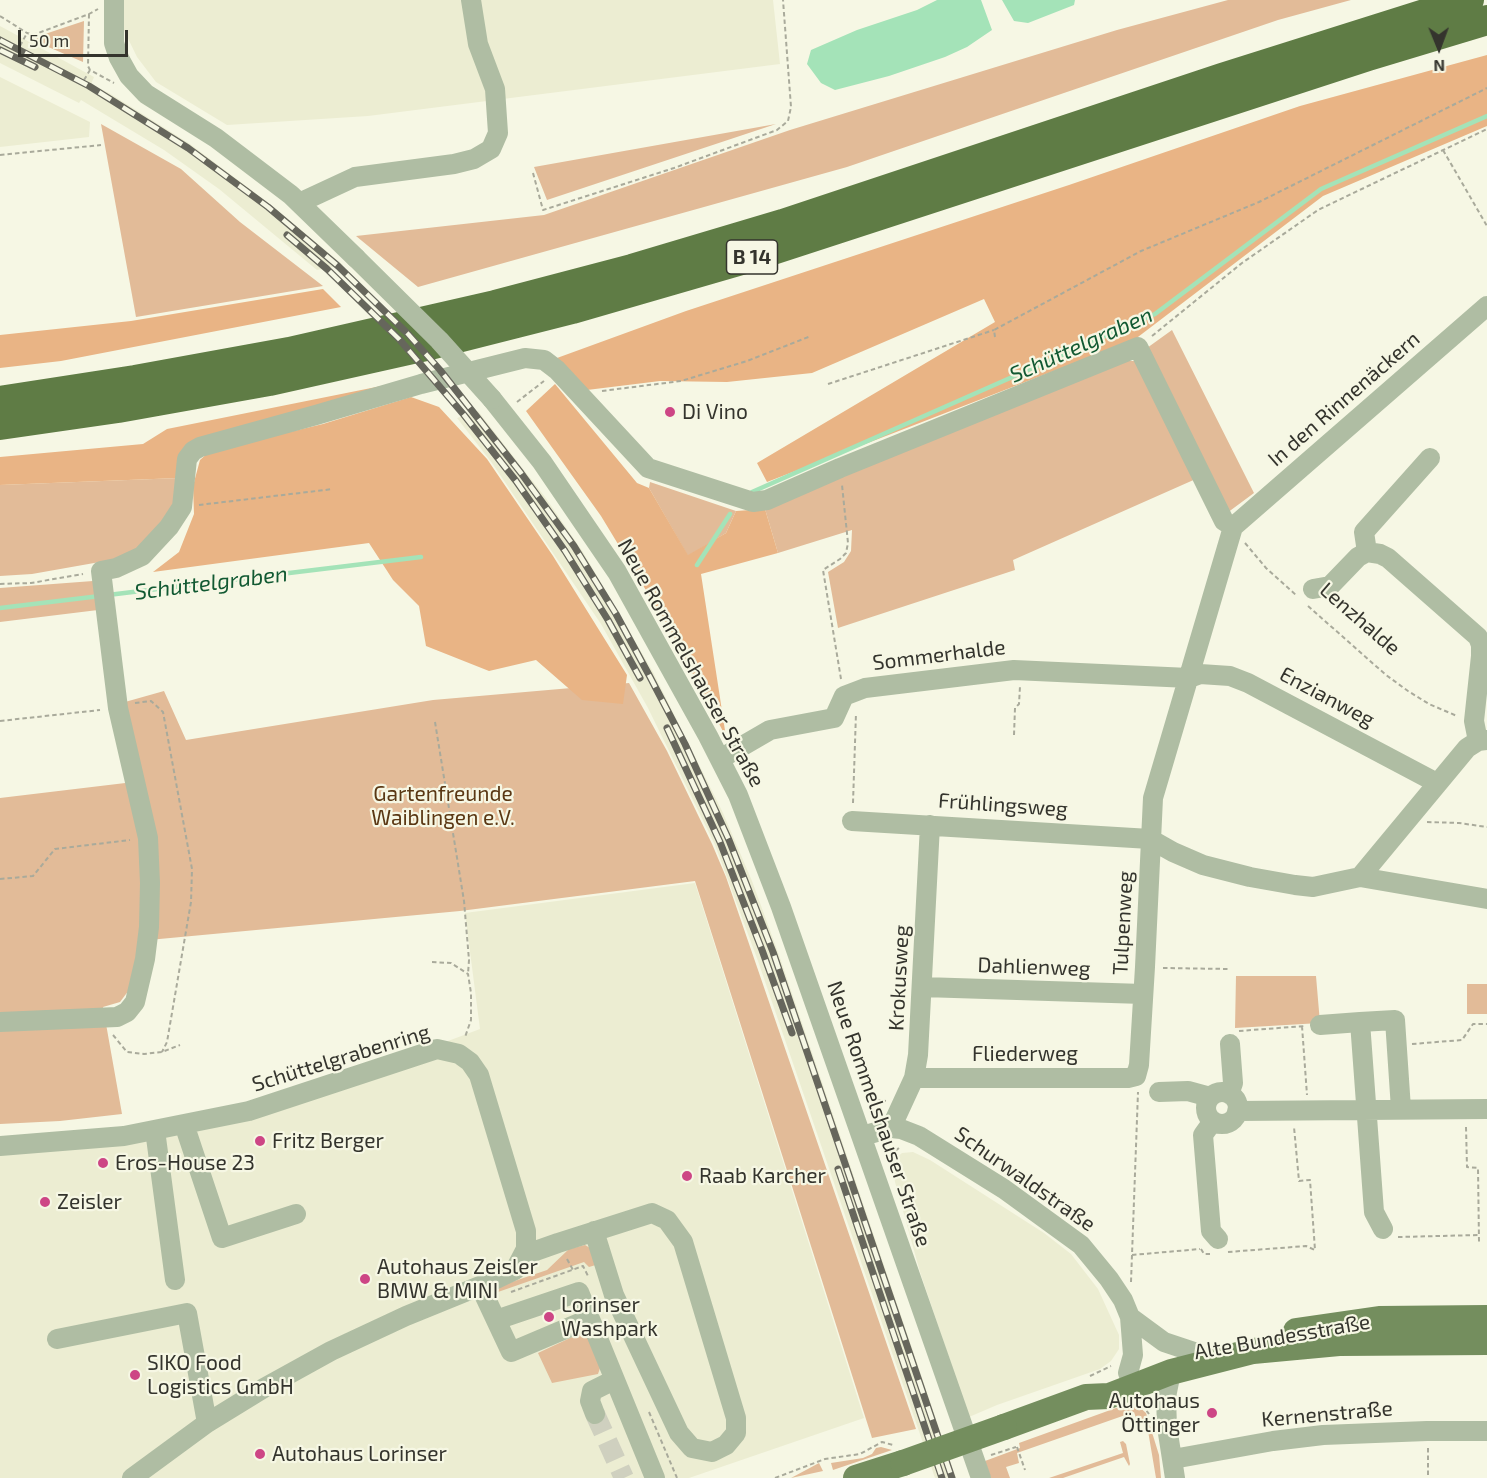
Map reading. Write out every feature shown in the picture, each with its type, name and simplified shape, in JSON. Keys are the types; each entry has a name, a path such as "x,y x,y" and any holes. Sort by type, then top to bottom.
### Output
{"highway":[{"name":"B 14","path":"0,401 125,382 289,352 495,305 621,272 793,220 1232,75 1469,0"},
{"name":"B 14","path":"0,425 118,408 269,381 440,343 560,312 748,258 1368,56 1487,20"}],"main road":[{"name":"Alte Bundesstraße","path":"867,1476 899,1454 1012,1439 1086,1387 1109,1396 1121,1378 1194,1352 1245,1340 1379,1319 1487,1318"},
{"name":"Alte Bundesstraße","path":"1121,1378 1171,1372 1263,1350 1339,1343 1487,1342"}],"street":[{"path":"299,203 355,177 474,159 491,149 498,133 495,89 478,44 471,0"},
{"name":"Neue Rommelshauser Straße","path":"107,4 118,58 129,76 146,94 216,138 299,203 439,340 492,399 542,462 617,572 738,795 781,907 981,1478"},
{"name":"In den Rinnenäckern","path":"1233,527 1487,306"},
{"path":"0,1023 106,1018 127,1012 135,1002 139,991 146,959 149,927 148,838 134,817 101,571 116,568 142,556 169,527 182,507 187,459 193,451 200,447 316,416 421,384 525,358 543,360 557,370 648,468 746,501 767,500 1138,347 1224,521 1233,527"},
{"path":"1360,877 1467,748 1482,741 1474,721 1481,656 1478,637 1388,558 1367,552 1364,532 1430,458"},
{"name":"Tulpenweg","path":"1136,1076 1139,1065 1140,994 1145,967 1153,798 1233,527"},
{"name":"Lenzhalde","path":"1313,589 1330,586 1358,557 1367,552"},
{"name":"Sommerhalde","path":"844,696 865,688 1020,670 1189,678"},
{"name":"Enzianweg","path":"1189,678 1200,674 1230,676 1248,682 1437,783"},
{"path":"720,759 770,730 834,718 844,696"},
{"name":"Frühlingsweg","path":"852,813 930,825 1150,839"},
{"name":"Krokusweg","path":"891,1128 914,1078 918,1055 930,825"},
{"path":"1150,839 1173,852 1203,864 1250,877 1313,886 1360,877 1487,899"},
{"name":"Dahlienweg","path":"922,987 1140,994"},
{"path":"1311,1025 1395,1020 1401,1109"},
{"path":"1360,1022 1374,1212 1388,1233"},
{"path":"1214,1249 1203,1136 1213,1120 1217,1123 1232,1120 1225,1101 1233,1083 1230,1044"},
{"name":"Schüttelgrabenring","path":"0,1146 124,1136 249,1111 437,1049 459,1054 470,1062 479,1075 526,1231 527,1243 524,1255"},
{"name":"Fliederweg","path":"914,1078 1128,1078 1136,1076"},
{"path":"1159,1092 1188,1091 1225,1101 1300,1110 1487,1108"},
{"path":"184,1124 222,1238 296,1214"},
{"path":"862,1136 891,1128"},
{"name":"Schurwaldstraße","path":"891,1128 919,1136 953,1156 1004,1189 1081,1245 1109,1279 1123,1300 1130,1317 1134,1348 1121,1378"},
{"path":"155,1130 175,1280"},
{"path":"132,1478 207,1423 331,1351 406,1316 483,1294 515,1270 524,1255 594,1231 652,1213 666,1220 683,1242 736,1418 736,1433 726,1444 712,1452 692,1448 679,1433 614,1295 594,1231"},
{"path":"496,1320 579,1292 655,1478"},
{"path":"483,1294 511,1352 589,1319"},
{"path":"57,1339 187,1313 207,1423"},
{"name":"Schurwaldstraße","path":"1130,1317 1164,1342 1194,1352"},
{"path":"1159,1422 1171,1372"},
{"path":"1121,1378 1156,1404 1159,1422 1174,1469"},
{"path":"591,1406 614,1380"},
{"name":"Kernenstraße","path":"1174,1469 1274,1441 1323,1435 1487,1431"}],"path":[{"path":"533,173 543,210 674,168 777,130 788,121 791,107 783,0"},
{"path":"0,16 27,33 33,34 88,14 107,4"},
{"path":"20,46 27,33"},
{"path":"84,80 90,70"},
{"path":"828,384 993,330 1141,251 1259,202 1487,88"},
{"path":"1138,347 1234,270 1317,210 1487,129"},
{"path":"0,155 101,145"},
{"path":"1443,150 1487,226"},
{"path":"993,330 995,337"},
{"path":"578,394 681,381 747,361 811,336"},
{"path":"514,405 551,375"},
{"path":"182,507 333,489"},
{"path":"842,489 848,543 846,553 832,566 823,570 844,696"},
{"name":"Lenzhalde","path":"1233,527 1266,568 1386,675 1429,704 1474,721"},
{"path":"0,584 31,583 101,571"},
{"path":"1014,735 1015,708 1019,704 1020,670"},
{"path":"0,721 118,708 141,701 151,701 163,712 192,869 191,902 167,1042 162,1052"},
{"path":"852,813 855,719"},
{"path":"435,722 464,901 469,960 471,1020 459,1054"},
{"path":"1406,822 1459,823 1487,827"},
{"path":"0,879 33,876 55,849 148,838"},
{"path":"432,962 450,963 468,974"},
{"path":"1145,967 1230,969"},
{"path":"106,1018 113,1036 127,1052 144,1054 162,1052 180,1045"},
{"path":"1396,1045 1462,1041 1473,1024 1487,1024"},
{"path":"1132,1255 1306,1246 1315,1250 1310,1180 1299,1181 1300,1110 1311,1025 1239,1030 1234,1034 1230,1044"},
{"path":"1131,1283 1138,1094 1136,1076"},
{"path":"1465,1109 1467,1167 1478,1168 1479,1242"},
{"path":"877,1182 890,1176 888,1167 890,1159 897,1149 904,1146"},
{"path":"1388,1233 1479,1235"},
{"path":"483,1294 583,1266"},
{"path":"1086,1387 1121,1378 1159,1422"},
{"path":"1427,1431 1428,1478"},
{"path":"984,1457 1012,1439 1025,1470"},
{"path":"775,1478 825,1459 860,1454 882,1442 899,1454"}],"shaded area":[{"path":"122,0 773,0 780,64 368,116 227,125 156,82 137,57 120,22"},
{"path":"937,0 981,0 992,30 967,47 945,57 889,76 835,90 821,83 807,64 811,50 857,30 917,10"},
{"path":"1002,0 1075,0 1074,5 1028,23 1014,21"},
{"path":"0,26 94,77 91,84 190,144 271,205 343,265 317,270 219,189 164,150 81,100 79,103 0,63"},
{"path":"1487,55 1487,126 1323,196 1134,340 767,482 757,463 995,322 984,299 812,373 727,382 660,381 587,390 557,358 686,311 1300,106"},
{"path":"0,77 90,122 89,137 0,147"},
{"path":"323,289 341,307 61,361 0,368 0,335 131,321"},
{"path":"396,383 198,440 179,478 0,485 0,457 143,444 167,429"},
{"path":"555,384 637,483 649,488 688,555 726,533 736,511 765,509 778,553 701,574 726,737 667,625 601,516 526,411"},
{"path":"411,397 439,407 487,459 553,556 627,675 623,704 582,700 536,660 489,671 426,646 419,606 393,580 369,543 153,572 179,552 194,514 193,486 200,460 210,451 323,424"},
{"path":"478,411 545,497 583,552 653,672 723,813 752,881 779,955 956,1478 935,1478 758,961 715,845 648,708 601,624 492,463 457,418"},
{"path":"695,883 864,1418 689,1478 0,1478 0,1138 124,1128 245,1103 440,1044 480,1029 465,913"},
{"path":"913,1152 930,1160 1044,1233 1071,1254 1098,1289 1119,1335 1119,1349 1111,1361 1100,1369 969,1417 920,1272 895,1182 893,1164 896,1158 902,1153"}],"green space":[{"path":"1228,0 1351,0 1278,20 847,167 418,287 356,236 544,215 790,130 1117,30"},
{"path":"84,21 83,62 30,39"},
{"path":"101,124 181,169 240,222 323,286 136,317"},
{"path":"776,124 547,200 534,167"},
{"path":"1172,330 1254,493 1227,513 1147,348"},
{"path":"1123,361 1136,361 1198,478 1013,560 1015,570 838,628 828,572 844,562 851,551 852,530 778,553 765,509"},
{"path":"179,478 178,501 164,525 128,557 32,574 0,576 0,485"},
{"path":"650,482 736,511 726,533 688,556 649,488"},
{"path":"93,581 98,610 0,622 0,588"},
{"name":"Gartenfreunde Waiblingen e.V.","path":"629,683 667,751 726,877 916,1429 872,1438 695,881 460,911 138,941 132,986 120,1002 103,1007 122,1114 60,1121 0,1124 0,798 142,781 125,702 164,691 186,740 433,700"},
{"path":"1236,976 1316,976 1320,1023 1235,1028"},
{"path":"1467,984 1487,984 1487,1014 1467,1014"},
{"path":"585,1245 590,1248 599,1264 589,1267 584,1262 498,1292 500,1286 547,1270 569,1249"},
{"path":"585,1331 600,1368 598,1374 552,1383 538,1353"},
{"path":"1127,1404 1136,1404 1146,1413 1159,1455 1161,1478 1156,1478 1146,1419 1137,1421 1134,1412 1017,1453 1019,1463 1006,1467 1010,1478 991,1478 985,1461 1020,1448 1019,1443"},
{"path":"1123,1441 1126,1444 1129,1466 1124,1457 1063,1478 1049,1478 1123,1453 1120,1442"},
{"path":"881,1447 892,1450 833,1470 831,1463 863,1458"},
{"path":"819,1463 823,1471 791,1478"}],"waterway":[{"name":"Schüttelgraben","path":"752,492 1155,314 1321,189 1487,116"},
{"path":"697,565 730,514"},
{"name":"Schüttelgraben","path":"108,595 421,557"},
{"name":"Schüttelgraben","path":"0,608 100,596"}],"tunnel":[{"path":"595,1414 624,1478"}],"railway":[{"path":"0,40 89,86 188,148 268,207 338,266 408,334 440,370 521,473 574,546 616,614 649,675 685,744 729,840 773,952 952,1478"},
{"path":"0,50 35,67"},
{"path":"287,235 327,269 399,339 464,415 516,481 565,551 608,620 640,678"},
{"path":"667,728 720,842 792,1033"},
{"path":"838,1169 942,1478"}],"place":[{"name":"Di Vino","path":"670,412"},
{"name":"Fritz Berger","path":"260,1141"},
{"name":"Eros-House 23","path":"103,1163"},
{"name":"Raab Karcher","path":"687,1176"},
{"name":"Zeisler","path":"45,1202"},
{"name":"Autohaus Zeisler BMW & MINI","path":"365,1279"},
{"name":"Lorinser Washpark","path":"549,1317"},
{"name":"SIKO Food Logistics GmbH","path":"135,1375"},
{"name":"Autohaus Öttinger","path":"1212,1413"},
{"name":"Autohaus Lorinser","path":"260,1454"}]}
